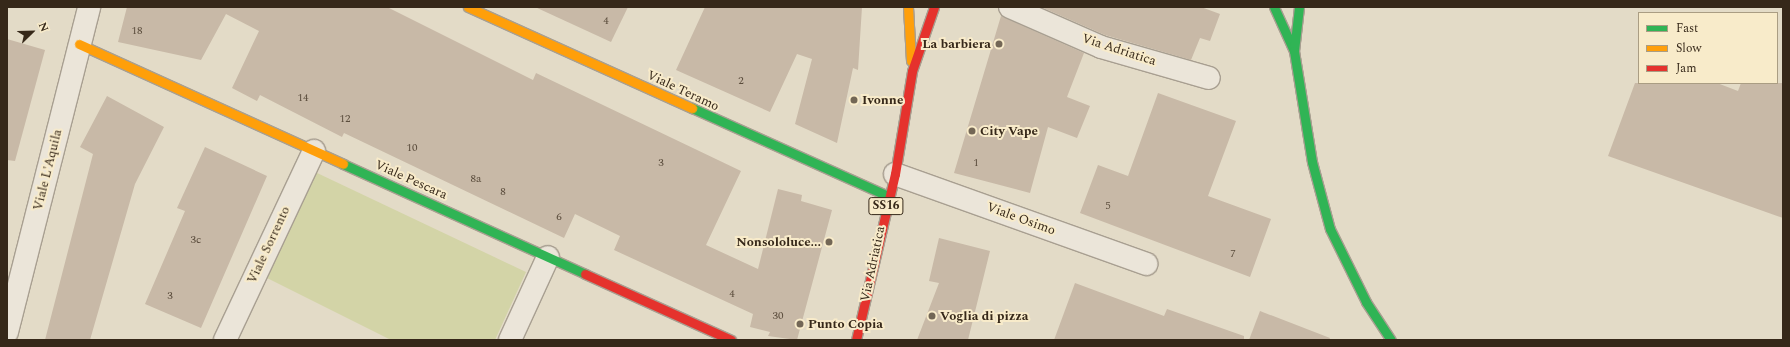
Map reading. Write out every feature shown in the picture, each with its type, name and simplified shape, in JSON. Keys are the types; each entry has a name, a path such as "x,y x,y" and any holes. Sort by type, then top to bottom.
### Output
{"street":[{"name":"Viale L'Aquila","path":"7,332 89,7"},
{"name":"Viale Teramo","path":"468,7 888,196"},
{"name":"Via Adriatica","path":"908,7 912,71"},
{"name":"Via Adriatica","path":"856,340 888,196 895,174 912,71 934,7"},
{"name":"Via Adriatica","path":"1010,7 1101,47 1209,78"},
{"path":"1274,7 1294,51 1312,162 1330,229 1366,302 1391,340"},
{"path":"1294,51 1299,7"},
{"name":"Viale Pescara","path":"79,44 731,340"},
{"name":"Viale Sorrento","path":"225,340 314,151"},
{"name":"Viale Osimo","path":"895,174 1146,264"},
{"path":"510,340 548,257"}],"green space":[{"path":"315,172 526,272 495,340 391,340 267,278"}],"building":[{"path":"127,7 387,7 533,80 536,73 741,171 706,245 758,269 778,189 802,195 801,201 832,210 797,340 768,336 770,332 750,327 753,314 614,250 620,236 575,214 564,238 344,133 342,137 260,95 257,101 232,88 259,31 226,14 201,60 118,42"},
{"path":"535,7 628,7 611,42"},
{"path":"705,7 862,7 858,70 853,68 837,143 795,124 812,59 797,54 770,112 676,70"},
{"path":"1041,7 1201,7 1220,14 1210,41 1200,38 1191,60 1105,35"},
{"path":"1001,16 1084,53 1067,97 1090,106 1077,138 1048,127 1030,193 954,173"},
{"path":"7,39 45,50 15,161 7,160"},
{"path":"1635,83 1720,84 1738,91 1741,84 1783,83 1783,218 1608,156"},
{"path":"1158,93 1236,121 1208,196 1271,219 1250,277 1080,213 1098,165 1128,176"},
{"path":"107,96 164,127 135,184 90,340 45,340 93,154 80,147"},
{"path":"205,147 267,176 201,328 145,304 185,211 177,208"},
{"path":"939,238 990,251 968,340 917,340 939,283 929,281"},
{"path":"1075,283 1164,316 1167,309 1244,336 1244,340 1054,340"},
{"path":"1260,311 1330,338 1329,340 1249,340"}],"traffic: fast":[{"path":"1274,7 1294,51"},
{"path":"1299,7 1294,51 1312,162 1330,229 1366,302 1391,340"},
{"path":"692,108 888,196"},
{"path":"343,164 585,274"}],"traffic: slow":[{"path":"468,7 692,108"},
{"path":"908,7 911,61"},
{"path":"79,44 343,164"}],"traffic: jam":[{"path":"856,340 895,174 912,71 934,7"},
{"path":"585,274 731,340"}],"place":[{"name":"La barbiera","path":"999,44"},
{"name":"Ivonne","path":"854,100"},
{"name":"City Vape","path":"972,131"},
{"name":"Nonsololuce...","path":"829,242"},
{"name":"Voglia di pizza","path":"932,316"},
{"name":"Punto Copia","path":"800,324"}]}
